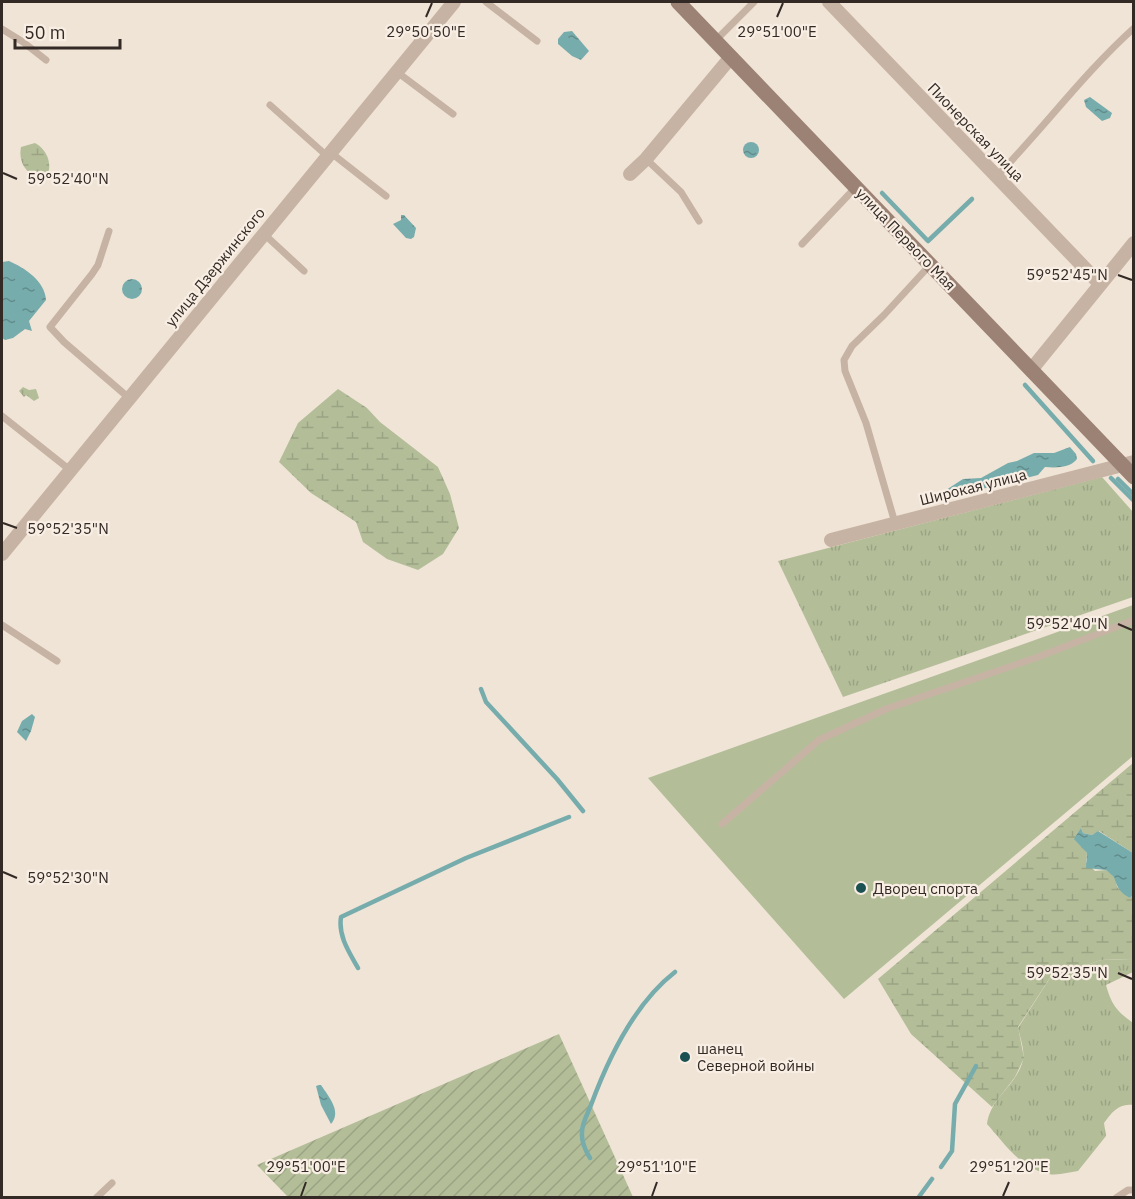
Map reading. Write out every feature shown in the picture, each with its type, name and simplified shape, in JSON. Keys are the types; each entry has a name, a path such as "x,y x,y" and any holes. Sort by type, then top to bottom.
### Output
{"street":[{"name":"улица Дзержинского","path":"2,554 454,2"},
{"name":"улица Первого Мая","path":"678,2 1031,370 1128,463 1134,477"},
{"name":"Пионерская улица","path":"829,2 1100,284"},
{"path":"630,174 646,159 730,57"},
{"path":"1031,370 1100,284 1131,251"},
{"name":"Широкая улица","path":"831,540 1128,463"}],"lane":[{"path":"486,2 537,41"},
{"path":"715,40 754,2"},
{"path":"996,177 1029,143 1058,106 1134,28"},
{"path":"2,29 46,60"},
{"path":"397,72 453,114"},
{"path":"270,105 329,154 386,196"},
{"path":"646,159 681,192 699,221"},
{"path":"802,244 856,188"},
{"path":"110,231 98,265 50,327 129,398"},
{"path":"264,234 304,271"},
{"path":"895,523 866,423 845,371 844,360 852,346 930,265"},
{"path":"2,416 70,470"},
{"path":"722,824 819,740 886,709 1038,657 1134,620"},
{"path":"2,625 57,661"},
{"path":"96,1197 112,1183"},
{"path":"1116,1197 1128,1190 1134,1190"}],"green space":[{"path":"35,143 45,152 49,160 48,174 40,178 31,174 24,167 20,152 21,147"},
{"path":"23,387 29,390 36,389 39,398 34,401 26,395 24,397 19,391"},
{"path":"338,389 367,408 380,422 438,467 450,494 459,528 443,554 418,570 387,559 363,542 356,522 311,493 279,462 298,423"},
{"path":"1102,477 1133,512 1133,597 843,697 778,561"},
{"name":"Дворец спорта","path":"1133,605 1133,756 844,999 648,778"},
{"path":"1133,763 1133,853 1099,831 1092,835 1083,833 1081,828 1080,844 1087,853 1086,862 1095,871 1106,870 1115,877 1117,887 1130,898 1133,895 1133,957 1131,959 1101,960 1079,968 1057,967 1018,1027 1024,1058 1015,1077 992,1107 911,1034 878,979"},
{"path":"1133,957 1133,972 1106,985 1116,1007 1133,1023 1133,1105 1124,1105 1110,1115 1104,1123 1106,1136 1078,1171 1056,1175 1030,1167 1014,1155 987,1124 993,1107 1015,1077 1023,1060 1023,1048 1018,1028 1057,967 1079,968 1101,960 1131,959"},
{"path":"559,1034 633,1197 288,1197 257,1165"}],"water":[{"path":"572,31 589,51 581,60 572,56 558,44 558,39 564,32"},
{"path":"1090,97 1112,113 1110,118 1102,121 1086,107 1084,100"},
{"path":"751,142 759,150 751,158 743,150"},
{"path":"401,215 404,215 416,228 414,237 411,239 406,238 393,224 401,220"},
{"path":"9,261 27,271 38,281 46,300 29,321 32,331 25,329 13,338 5,340 2,338 2,262"},
{"path":"132,279 139,282 142,289 139,296 132,299 125,296 122,289 125,282"},
{"path":"1070,447 1077,459 1067,466 1045,467 1038,475 946,498 931,496 963,479 981,478 1008,463 1034,453 1054,453"},
{"path":"32,714 35,717 26,741 17,732 22,721"},
{"path":"1081,828 1083,833 1092,835 1098,831 1133,853 1133,895 1130,898 1121,892 1114,877 1106,870 1086,868 1087,853 1074,839"},
{"path":"321,1085 335,1110 331,1124 321,1105 316,1086"}],"waterway":[{"path":"882,193 928,241 972,199"},
{"path":"1025,385 1093,461"},
{"path":"1111,478 1134,501"},
{"path":"1118,479 1134,495"},
{"path":"481,689 486,702 557,779 583,811"},
{"path":"358,968 343,937 341,917 466,858 569,817"},
{"path":"590,1158 583,1143 582,1129 606,1069 624,1033 647,999 675,972"},
{"path":"941,1167 952,1151 955,1104 976,1066"},
{"path":"918,1198 932,1179"}],"place":[{"name":"Дворец спорта","path":"861,888"},
{"name":"шанец Северной войны","path":"685,1057"}]}
